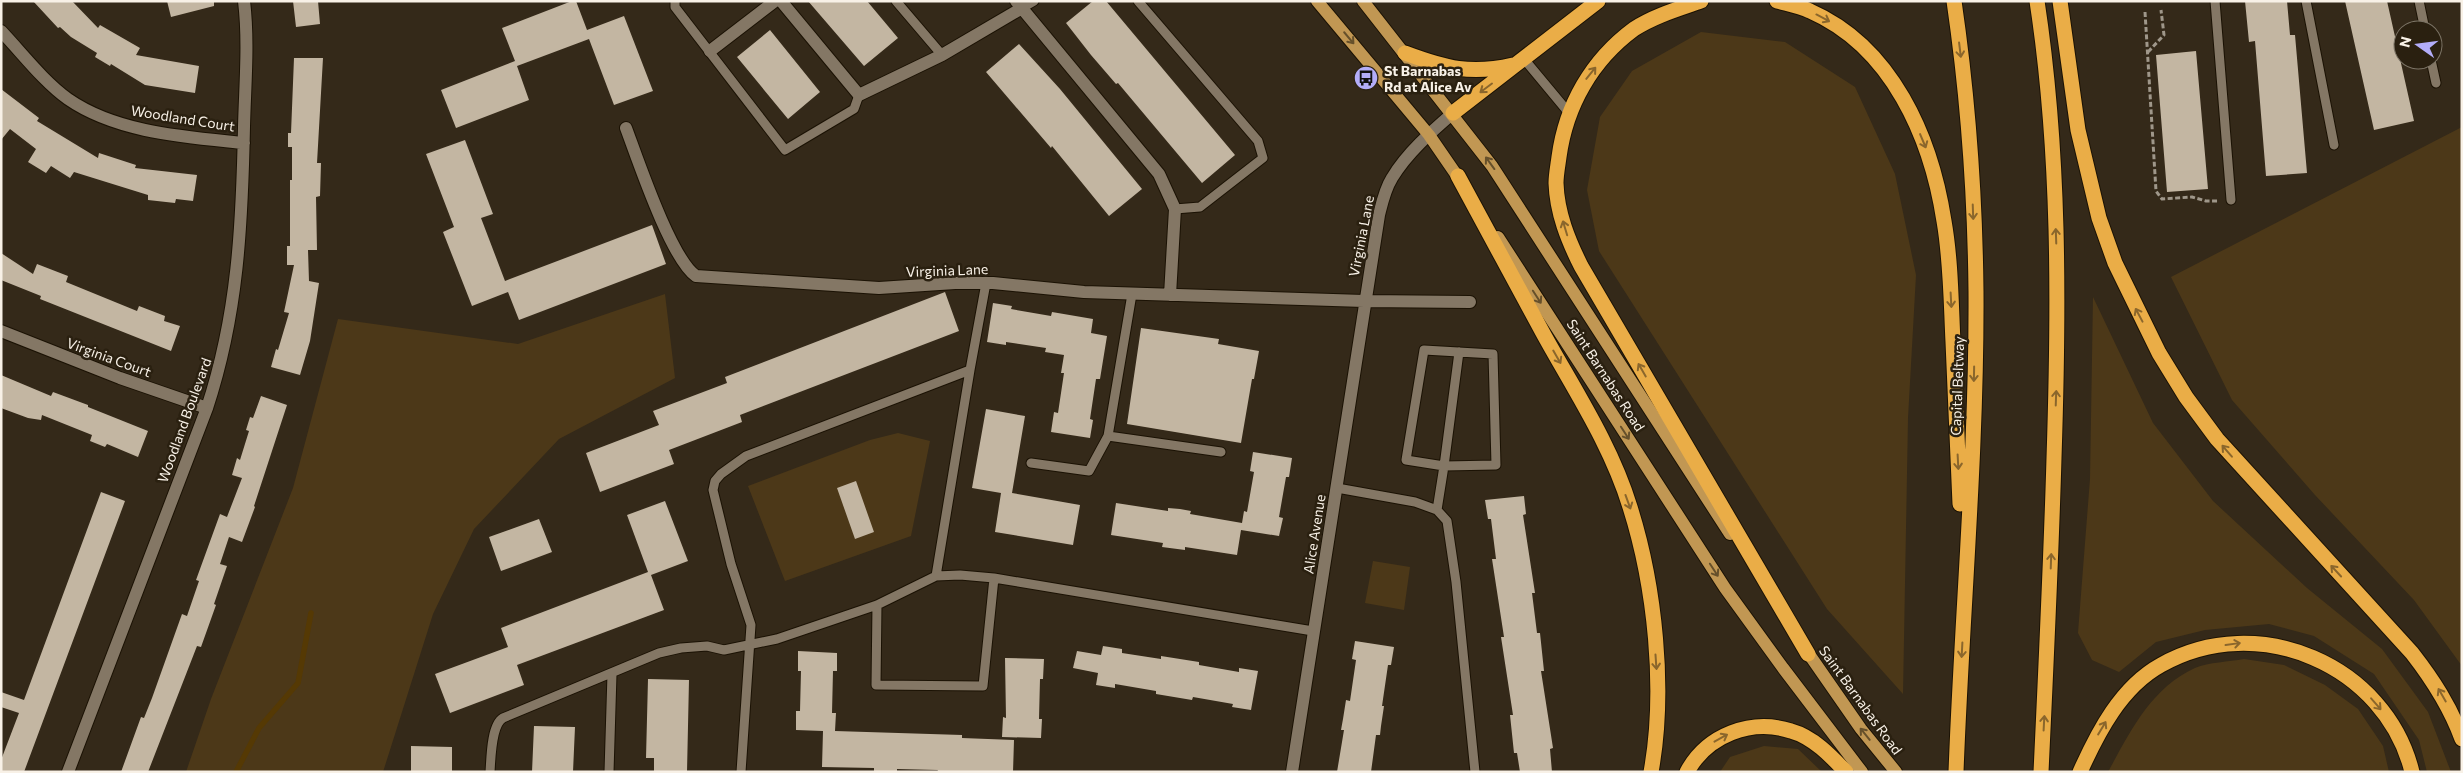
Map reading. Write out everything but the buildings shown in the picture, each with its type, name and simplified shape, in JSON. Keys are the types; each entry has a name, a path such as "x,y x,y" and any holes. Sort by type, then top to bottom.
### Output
{"highway":[{"path":"1453,114 1598,1"},
{"path":"1700,1 1667,12 1635,29 1609,51 1585,81 1569,113 1561,144 1556,182 1561,217 1569,242 1591,284 1808,654"},
{"path":"1777,1 1808,10 1838,26 1866,48 1889,75 1909,110 1925,145 1944,221 1949,262 1965,602"},
{"name":"Capital Beltway","path":"1954,1 1966,102 1972,186 1976,291 1957,770"},
{"path":"2037,1 2048,109 2058,287 2050,596 2041,772"},
{"path":"2060,1 2078,130 2099,218 2115,263 2158,353 2186,397 2217,439 2429,675 2454,716 2462,739"},
{"path":"1404,53 1436,65 1474,71 1522,61"},
{"path":"1458,176 1593,420 1630,506 1642,550 1650,596 1654,642 1657,683 1651,772"},
{"path":"2080,772 2095,740 2114,709 2135,685 2160,665 2186,653 2242,643 2274,644 2301,652 2330,664 2354,681 2376,702 2395,727 2408,756 2412,772"},
{"path":"1687,772 1707,746 1727,734 1747,727 1771,726 1793,731 1810,741 1829,754 1846,772"}],"main road":[{"name":"Saint Barnabas Road","path":"1317,1 1429,135 1458,176 1725,588 1782,668 1862,772"},
{"name":"Saint Barnabas Road","path":"1363,1 1492,166 1808,654 1860,729 1896,772"}],"street":[{"name":"Woodland Boulevard","path":"68,772 207,408 221,366 237,272 243,198 246,64 244,1"},
{"path":"710,50 774,1"},
{"path":"780,1 859,95 942,56 1019,5 1159,174 1175,209 1170,295"},
{"name":"Woodland Court","path":"1,31 60,93 90,111 125,124 163,133 244,142"},
{"name":"Virginia Lane","path":"1364,301 1375,231 1386,192 1397,170 1429,135 1453,114"},
{"name":"Virginia Lane","path":"626,128 657,209 680,257 689,271 696,276 879,288 955,282 1132,294 1364,301 1470,302"},
{"name":"Alice Avenue","path":"1292,772 1337,488 1364,301"},
{"name":"Virginia Court","path":"1,331 120,378 207,408"}],"lane":[{"path":"675,1 675,7 710,50 785,150 854,110 859,95"},
{"path":"896,1 942,56"},
{"path":"1019,5 1034,1"},
{"path":"1138,1 1258,141 1263,158 1200,207 1175,209"},
{"path":"2215,1 2232,200"},
{"path":"2306,1 2334,145"},
{"path":"2419,1 2423,20"},
{"path":"1522,61 1569,113"},
{"path":"2433,70 2436,83"},
{"path":"936,576 986,283"},
{"path":"1031,463 1089,471 1108,436 1132,294"},
{"path":"1424,350 1493,354 1496,465 1444,466 1406,460 1424,350"},
{"path":"1437,510 1459,352"},
{"path":"742,772 751,645 749,615 731,564 714,500 713,490 715,481 721,474 746,456 970,370"},
{"path":"1108,436 1221,452"},
{"path":"1337,488 1415,502 1437,510 1447,521 1456,582 1475,772"},
{"path":"490,772 494,733 500,720 659,653 681,648 707,646 724,650 776,639 877,605 936,576 960,575 994,578 1313,630"},
{"path":"877,605 876,685 983,686 994,578"},
{"path":"609,772 612,674"}],"path":[{"path":"2148,52 2164,35 2161,10"},
{"path":"2145,12 2156,191 2162,199 2192,197 2206,201 2232,200"}],"shaded area":[{"path":"1701,32 1785,42 1855,87 1895,174 1916,275 1908,418 1903,694 1827,609 1599,251 1587,190 1600,117 1632,71"},
{"path":"2462,127 2462,666 2414,600 2315,495 2232,400 2171,277"},
{"path":"665,294 675,378 559,439 474,529 433,614 383,772 186,772 211,699 293,488 338,319 518,344"},
{"path":"2093,297 2153,423 2213,501 2307,588 2382,649 2428,712 2451,772 2427,772 2419,740 2374,674 2314,636 2269,624 2205,630 2156,642 2119,672 2092,660 2078,633 2090,479"},
{"path":"898,433 930,441 911,536 785,581 748,486 870,440"},
{"path":"1373,561 1410,567 1404,610 1365,603"},
{"path":"2244,659 2284,665 2325,685 2358,709 2383,746 2389,772 2108,772 2143,712 2166,687 2195,668 2213,663"},
{"path":"1764,746 1798,749 1822,772 1720,772 1730,757"}],"waterway":[{"path":"236,772 259,728 298,683 311,613"}],"place":[{"name":"St Barnabas Rd at Alice Av","path":"1366,78"}]}
